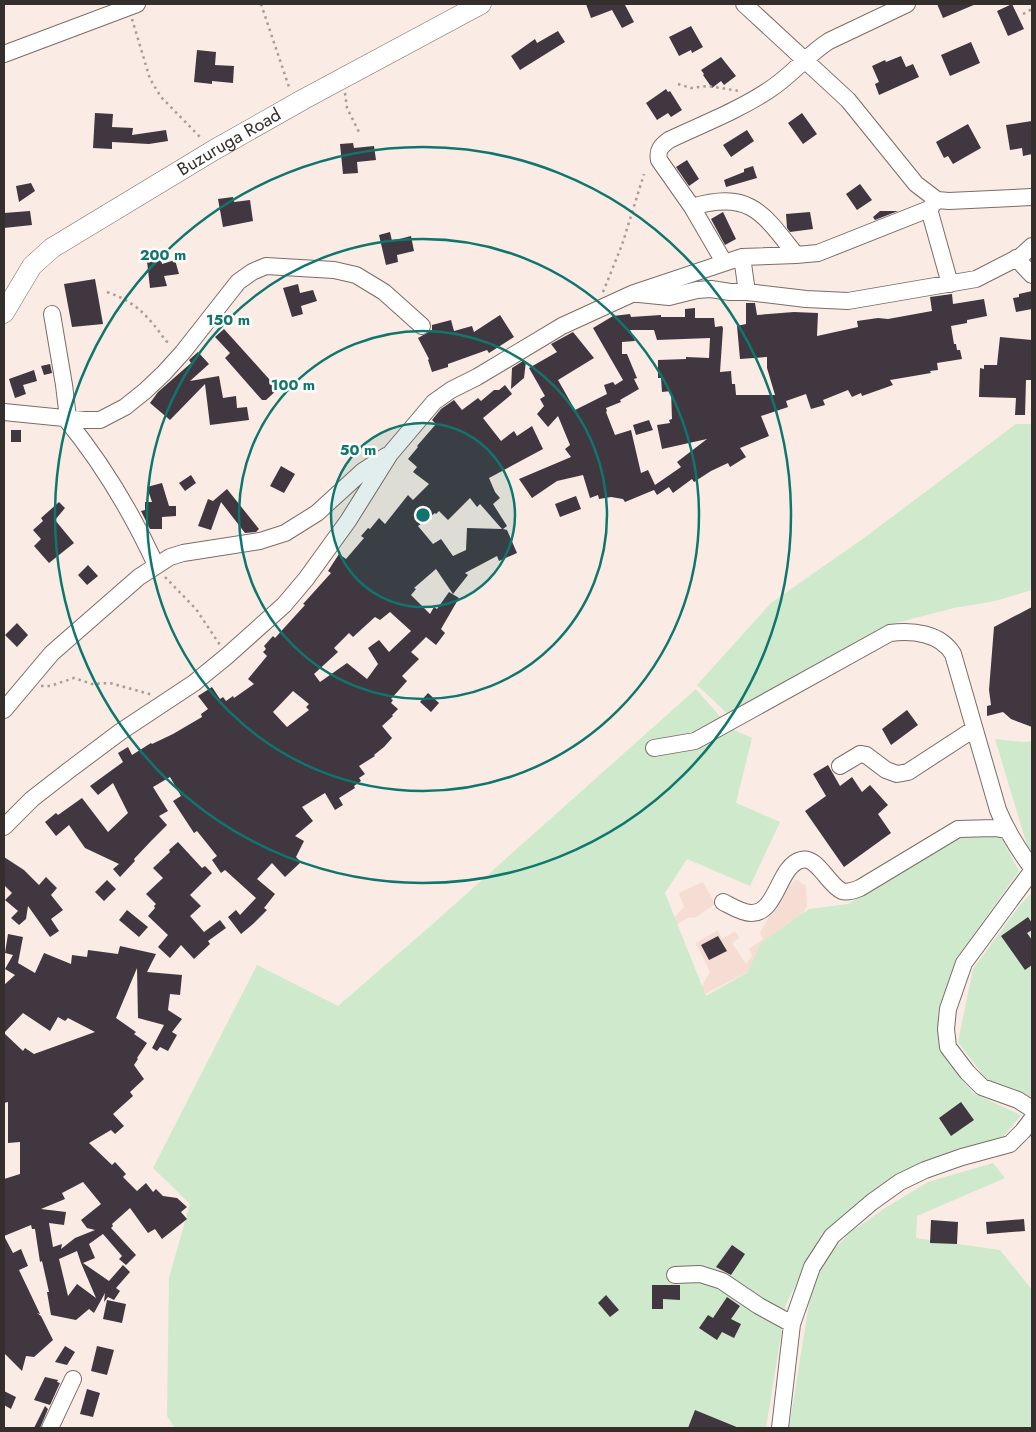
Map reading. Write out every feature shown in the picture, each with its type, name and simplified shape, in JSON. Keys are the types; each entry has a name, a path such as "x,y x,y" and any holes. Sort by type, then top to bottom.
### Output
{"main road":[{"name":"Buzuruga Road","path":"4,313 32,266 52,248 214,150 343,77 480,4"}],"street":[{"path":"744,4 848,100 933,205 950,284"},
{"path":"724,262 692,207 659,160 658,151 669,140 770,89 829,41 907,4"},
{"path":"4,54 134,6"},
{"path":"4,826 27,804 68,771 194,683 284,604 306,579 348,521 390,454 434,402 451,390 477,377 562,326 596,310 634,293 724,262 742,257 818,253 933,205 950,201 1032,198"},
{"path":"692,207 724,200 750,206 776,229 796,255"},
{"path":"634,293 669,296 712,289 806,299 848,301 976,279 1016,258 1032,246"},
{"path":"742,257 747,292"},
{"path":"1016,258 1032,275"},
{"path":"4,412 100,420 125,407 145,391 183,352 238,282 252,272 266,266 334,270 356,275 384,292 422,326"},
{"path":"52,314 64,385 66,418 100,463 118,491 143,536 155,566"},
{"path":"4,710 52,653 138,577 170,557 183,553 260,541 285,533 317,513 363,472 390,454"},
{"path":"654,748 695,741 890,632 903,631 926,634 946,644 953,654 966,694 974,729 998,810 1006,830 1032,869 964,963 948,1009 946,1029 948,1046 967,1072 982,1087 1018,1100 1032,1109"},
{"path":"840,766 860,754 866,755 886,770 897,774 908,772 974,729"},
{"path":"723,902 750,914 759,912 768,906 786,872 796,862 807,859 812,861 842,891 851,892 958,829 995,828 1006,830"},
{"path":"780,1428 792,1324 812,1267 832,1236 872,1202 900,1182 925,1170 962,1157 1010,1144 1032,1119"},
{"path":"675,1275 700,1274 722,1281 759,1306 792,1324"},
{"path":"50,1428 73,1379"}],"path":[{"path":"261,4 295,104"},
{"path":"134,6 133,26 150,79 161,97 214,150"},
{"path":"1023,14 1032,9"},
{"path":"343,77 347,108 360,134"},
{"path":"678,84 691,88 708,86 724,88 758,96"},
{"path":"596,310 622,245 644,174"},
{"path":"106,292 119,296 137,306 166,341 183,352"},
{"path":"155,566 196,609 227,656"},
{"path":"22,688 50,686 74,678 92,684 110,683 136,689 166,701"}],"shaded area":[{"path":"796,879 806,886 807,906 795,925 753,969 701,996 699,991 710,972 696,943 718,930 722,939 735,931 739,938 732,943 746,964 752,956 749,949 763,939 760,933 779,898"},
{"path":"703,882 715,904 695,918 690,917 679,923 671,931 666,926 684,907 679,893"}],"green space":[{"path":"1016,424 1032,424 1032,590 995,601 954,608 888,625 732,718 697,685 771,603 864,538"},
{"path":"696,689 730,728 752,738 736,803 780,822 750,886 687,859 665,893 706,996 748,972 761,943 809,909 848,904 928,855 967,834 1000,836 1019,871 959,955 938,1011 941,1052 973,1093 1021,1115 1004,1136 896,1174 822,1233 786,1304 766,1428 175,1428 167,1416 169,1278 190,1204 153,1168 257,965 338,1006"},
{"path":"995,739 1032,741 1032,855 1027,845"},
{"path":"1032,893 1032,1097 986,1079 958,1042 973,969 1020,905"},
{"path":"993,1163 1005,1178 917,1216 916,1238 1000,1250 1032,1290 1032,1428 789,1428 813,1279 823,1260 851,1232 885,1208 928,1182"}],"building":[{"path":"586,4 626,4 634,22 622,28 612,10 591,18"},
{"path":"937,4 976,4 943,18"},
{"path":"1012,4 1024,29 1008,36 997,11"},
{"path":"691,26 703,47 692,53 691,50 679,56 669,37"},
{"path":"558,31 565,42 520,70 511,56 535,39 537,43"},
{"path":"971,42 980,63 950,76 941,55"},
{"path":"197,50 216,52 215,65 234,66 233,83 212,81 212,84 194,82"},
{"path":"901,56 906,67 913,64 919,77 879,95 875,84 879,82 872,66"},
{"path":"721,57 736,76 724,85 721,81 712,88 701,70"},
{"path":"666,89 668,92 670,91 682,110 671,117 668,113 657,120 646,103"},
{"path":"95,113 113,114 112,127 133,128 132,135 166,130 168,141 149,144 112,142 112,149 93,148"},
{"path":"802,113 817,134 803,144 788,123"},
{"path":"1032,121 1032,154 1023,156 1022,148 1010,150 1006,125"},
{"path":"968,124 981,148 953,164 948,156 944,158 936,142"},
{"path":"747,130 754,141 731,157 723,145"},
{"path":"353,143 354,148 374,146 376,160 357,162 358,173 343,174 340,144"},
{"path":"687,160 699,179 689,186 676,167"},
{"path":"753,166 757,178 726,187 724,180"},
{"path":"31,183 35,191 19,202 16,186"},
{"path":"860,184 872,200 857,210 846,194"},
{"path":"233,197 234,202 250,200 253,221 223,227 218,199"},
{"path":"30,211 32,225 4,228 4,213"},
{"path":"880,211 898,211 875,220 873,217"},
{"path":"723,212 736,239 725,245 711,219"},
{"path":"810,212 813,229 790,232 787,228 786,214"},
{"path":"390,232 392,241 411,236 414,251 397,255 398,262 386,265 379,235"},
{"path":"161,258 162,264 175,260 179,274 164,276 167,286 150,288 147,261"},
{"path":"95,279 103,324 72,327 64,284"},
{"path":"298,284 300,293 313,290 317,301 301,306 303,314 292,317 283,288"},
{"path":"1032,291 1032,309 1016,312 1013,298 1019,297 1019,294"},
{"path":"952,294 953,304 984,299 987,316 951,326 954,344 956,344 957,350 960,350 962,359 937,363 938,370 930,371 931,373 890,380 893,385 862,396 861,393 852,397 848,390 823,400 825,405 811,409 806,394 786,401 788,407 761,416 769,436 740,448 746,457 730,467 728,463 711,471 694,482 692,479 673,493 669,487 657,495 654,490 625,502 623,499 611,497 599,499 598,495 590,498 583,475 557,481 532,498 519,479 571,457 565,449 570,445 558,416 548,427 537,414 544,406 540,399 545,396 529,368 557,352 551,344 573,332 594,358 558,380 575,410 607,394 604,385 613,382 615,385 623,380 593,328 613,316 630,314 631,317 661,315 661,317 685,317 685,309 695,308 695,318 714,318 715,327 722,326 723,328 720,372 731,371 732,384 735,384 736,395 775,395 767,368 767,357 740,359 737,326 746,324 746,303 755,303 757,315 794,312 818,313 817,336 858,327 857,321 878,318 888,319 932,311 930,297","holes":["630,330 654,330 657,340 710,338 709,358 686,357 686,359 658,360 658,378 661,378 662,392 671,391 672,419 669,420 670,423 657,425 662,449 707,439 677,462 681,467 655,485 648,470 641,473 631,430 615,435 606,412 606,408 621,402 620,400 639,389 634,379 637,378 627,354 622,354 622,342 635,341"]},
{"path":"500,315 514,337 489,353 487,350 432,372 429,359 418,338 432,330 432,325 451,320 454,331 472,326 474,332"},
{"path":"224,329 278,389 266,400 262,400 225,358 230,353 215,337"},
{"path":"1000,337 1032,340 1032,380 1026,380 1025,415 1015,415 1016,398 979,397 980,368 984,369 984,365 997,365"},
{"path":"198,352 209,364 190,381 219,376 223,398 236,396 237,408 247,407 249,420 210,425 205,384 170,420 150,403 158,392 191,363 189,360"},
{"path":"526,361 524,378 511,389 512,368"},
{"path":"50,364 52,373 44,375 41,366"},
{"path":"34,370 37,381 23,385 26,394 15,398 9,379"},
{"path":"505,385 512,394 483,418 501,441 514,431 517,436 532,426 543,449 489,478 500,498 493,504 507,526 503,529 507,530 517,553 499,561 497,556 465,573 468,575 453,594 436,569 414,588 416,589 411,595 430,614 434,607 437,609 449,592 459,598 441,629 445,633 436,645 426,637 411,652 419,659 402,676 407,681 391,699 393,700 391,703 398,709 382,726 392,738 375,756 359,766 365,774 359,778 361,781 354,786 355,788 339,798 343,805 335,810 325,793 302,807 313,821 295,836 304,841 296,857 301,862 285,877 272,863 257,879 275,894 264,908 267,910 241,934 228,917 236,910 240,915 256,898 225,870 221,873 212,860 217,856 197,831 194,833 173,801 181,796 170,777 153,787 168,811 159,816 167,825 134,859 135,861 120,877 113,869 119,864 85,848 69,825 56,836 45,822 56,813 58,815 82,798 108,832 128,813 113,783 98,795 90,786 123,762 118,753 128,747 132,755 202,717 201,714 208,709 198,696 212,687 220,699 223,697 226,701 233,696 234,698 254,684 248,679 267,656 263,652 266,649 264,646 273,636 275,638 305,605 303,604 331,573 328,571 339,554 346,559 364,538 361,536 379,518 385,524 408,495 413,500 429,484 413,472 417,467 408,459 436,424 432,420 441,409 454,400 462,410 478,398 481,401 494,390 499,390","holes":["470,498 477,507 480,504 502,529 467,528 466,550 453,556 441,539 433,544 418,526 439,511 448,520","390,612 411,631 389,652 379,640 368,648 378,664 367,679 347,663 320,682 314,674 338,652 334,648 349,633 353,637 375,617 380,620","293,691 309,704 306,707 309,710 287,727 273,712"]},
{"path":"649,420 653,430 636,435 633,425"},
{"path":"11,430 21,430 21,442 11,442"},
{"path":"281,466 295,474 284,493 270,486"},
{"path":"191,475 196,483 185,491 179,483"},
{"path":"162,483 169,506 176,506 176,516 162,517 162,529 150,529 141,511 145,510 145,502 152,502 147,487"},
{"path":"227,489 259,529 256,532 245,533 221,502 211,530 198,526 208,499 213,501"},
{"path":"576,496 581,509 560,517 555,504"},
{"path":"59,502 65,508 55,520 74,543 49,563 34,546 41,539 33,530 43,521 41,518"},
{"path":"88,565 98,576 87,585 78,575"},
{"path":"1032,607 1032,727 1011,719 1003,712 987,716 987,706 991,705 989,690 994,627"},
{"path":"17,623 28,635 17,647 5,635"},
{"path":"428,693 439,703 431,712 420,702"},
{"path":"907,710 918,725 891,745 882,729"},
{"path":"828,765 840,786 852,777 862,792 870,785 888,805 878,814 891,833 844,867 805,811 826,796 813,774"},
{"path":"178,842 202,868 205,866 212,873 190,895 201,906 190,916 204,932 220,920 226,928 208,941 210,944 194,959 181,945 170,958 158,947 168,935 148,916 156,904 146,894 163,878 153,868"},
{"path":"4,857 24,870 39,885 46,877 57,888 51,895 63,910 51,919 59,931 50,937 28,906 26,919 19,925 11,918 18,911 5,900 12,893 4,885"},
{"path":"107,880 116,889 104,901 95,892"},
{"path":"127,910 148,927 139,937 119,920"},
{"path":"1028,917 1032,923 1032,930 1027,933 1032,940 1032,965 1025,970 1001,936"},
{"path":"8,934 23,937 18,963 35,973 44,953 71,964 72,955 87,957 88,950 118,954 120,946 156,954 147,972 182,975 180,995 170,994 168,1010 182,1019 172,1032 177,1035 168,1051 160,1047 157,1051 152,1048 164,1025 138,1018 137,968 116,1018 136,1032 134,1034 147,1043 134,1065 144,1079 130,1092 133,1096 113,1114 124,1126 115,1134 111,1130 89,1143 112,1165 115,1162 126,1174 123,1177 137,1191 146,1183 153,1192 156,1189 163,1196 177,1198 187,1207 181,1212 187,1219 162,1239 155,1229 148,1233 130,1208 112,1224 111,1228 136,1255 126,1265 119,1259 122,1256 103,1234 89,1244 95,1258 83,1263 109,1281 123,1265 130,1272 116,1288 120,1291 114,1300 108,1297 104,1302 105,1293 94,1313 89,1309 76,1320 51,1315 47,1292 49,1292 42,1261 40,1262 35,1229 32,1229 31,1225 4,1236 4,1179 20,1174 20,1142 8,1143 8,1102 4,1103 4,1033 4,985 15,975 5,969 13,955 5,953","holes":["23,1013 50,1031 58,1017 65,1021 68,1018 95,1032 34,1054 25,1048 23,1051 4,1033","83,1182 101,1204 81,1220 87,1228 95,1230 75,1238 61,1249 62,1244 53,1247 49,1223 64,1225 66,1212 41,1209 65,1199 62,1193","77,1251 96,1298 77,1284 68,1296 59,1259"]},
{"path":"718,936 727,951 709,960 701,945"},
{"path":"961,1102 974,1120 951,1136 939,1118"},
{"path":"1024,1219 1025,1231 987,1234 986,1222"},
{"path":"931,1220 958,1222 957,1244 930,1243"},
{"path":"4,1236 13,1253 21,1249 28,1266 19,1270 40,1314 37,1313 41,1316 53,1340 34,1357 26,1356 22,1371 4,1353"},
{"path":"732,1245 745,1254 731,1275 716,1267"},
{"path":"652,1285 680,1285 680,1300 663,1299 663,1309 652,1309"},
{"path":"606,1295 619,1310 610,1317 598,1303"},
{"path":"727,1297 740,1306 731,1319 741,1324 734,1338 722,1332 717,1340 699,1328 708,1315 713,1318"},
{"path":"107,1300 126,1304 122,1323 103,1319"},
{"path":"65,1346 75,1352 67,1365 55,1362"},
{"path":"97,1346 114,1350 107,1375 91,1371"},
{"path":"45,1377 58,1380 57,1382 60,1383 50,1405 34,1400"},
{"path":"87,1389 100,1393 93,1417 80,1414"},
{"path":"4,1391 16,1397 11,1409 4,1405"},
{"path":"45,1406 48,1409 40,1428 34,1428"},
{"path":"695,1410 739,1428 688,1428"}]}
